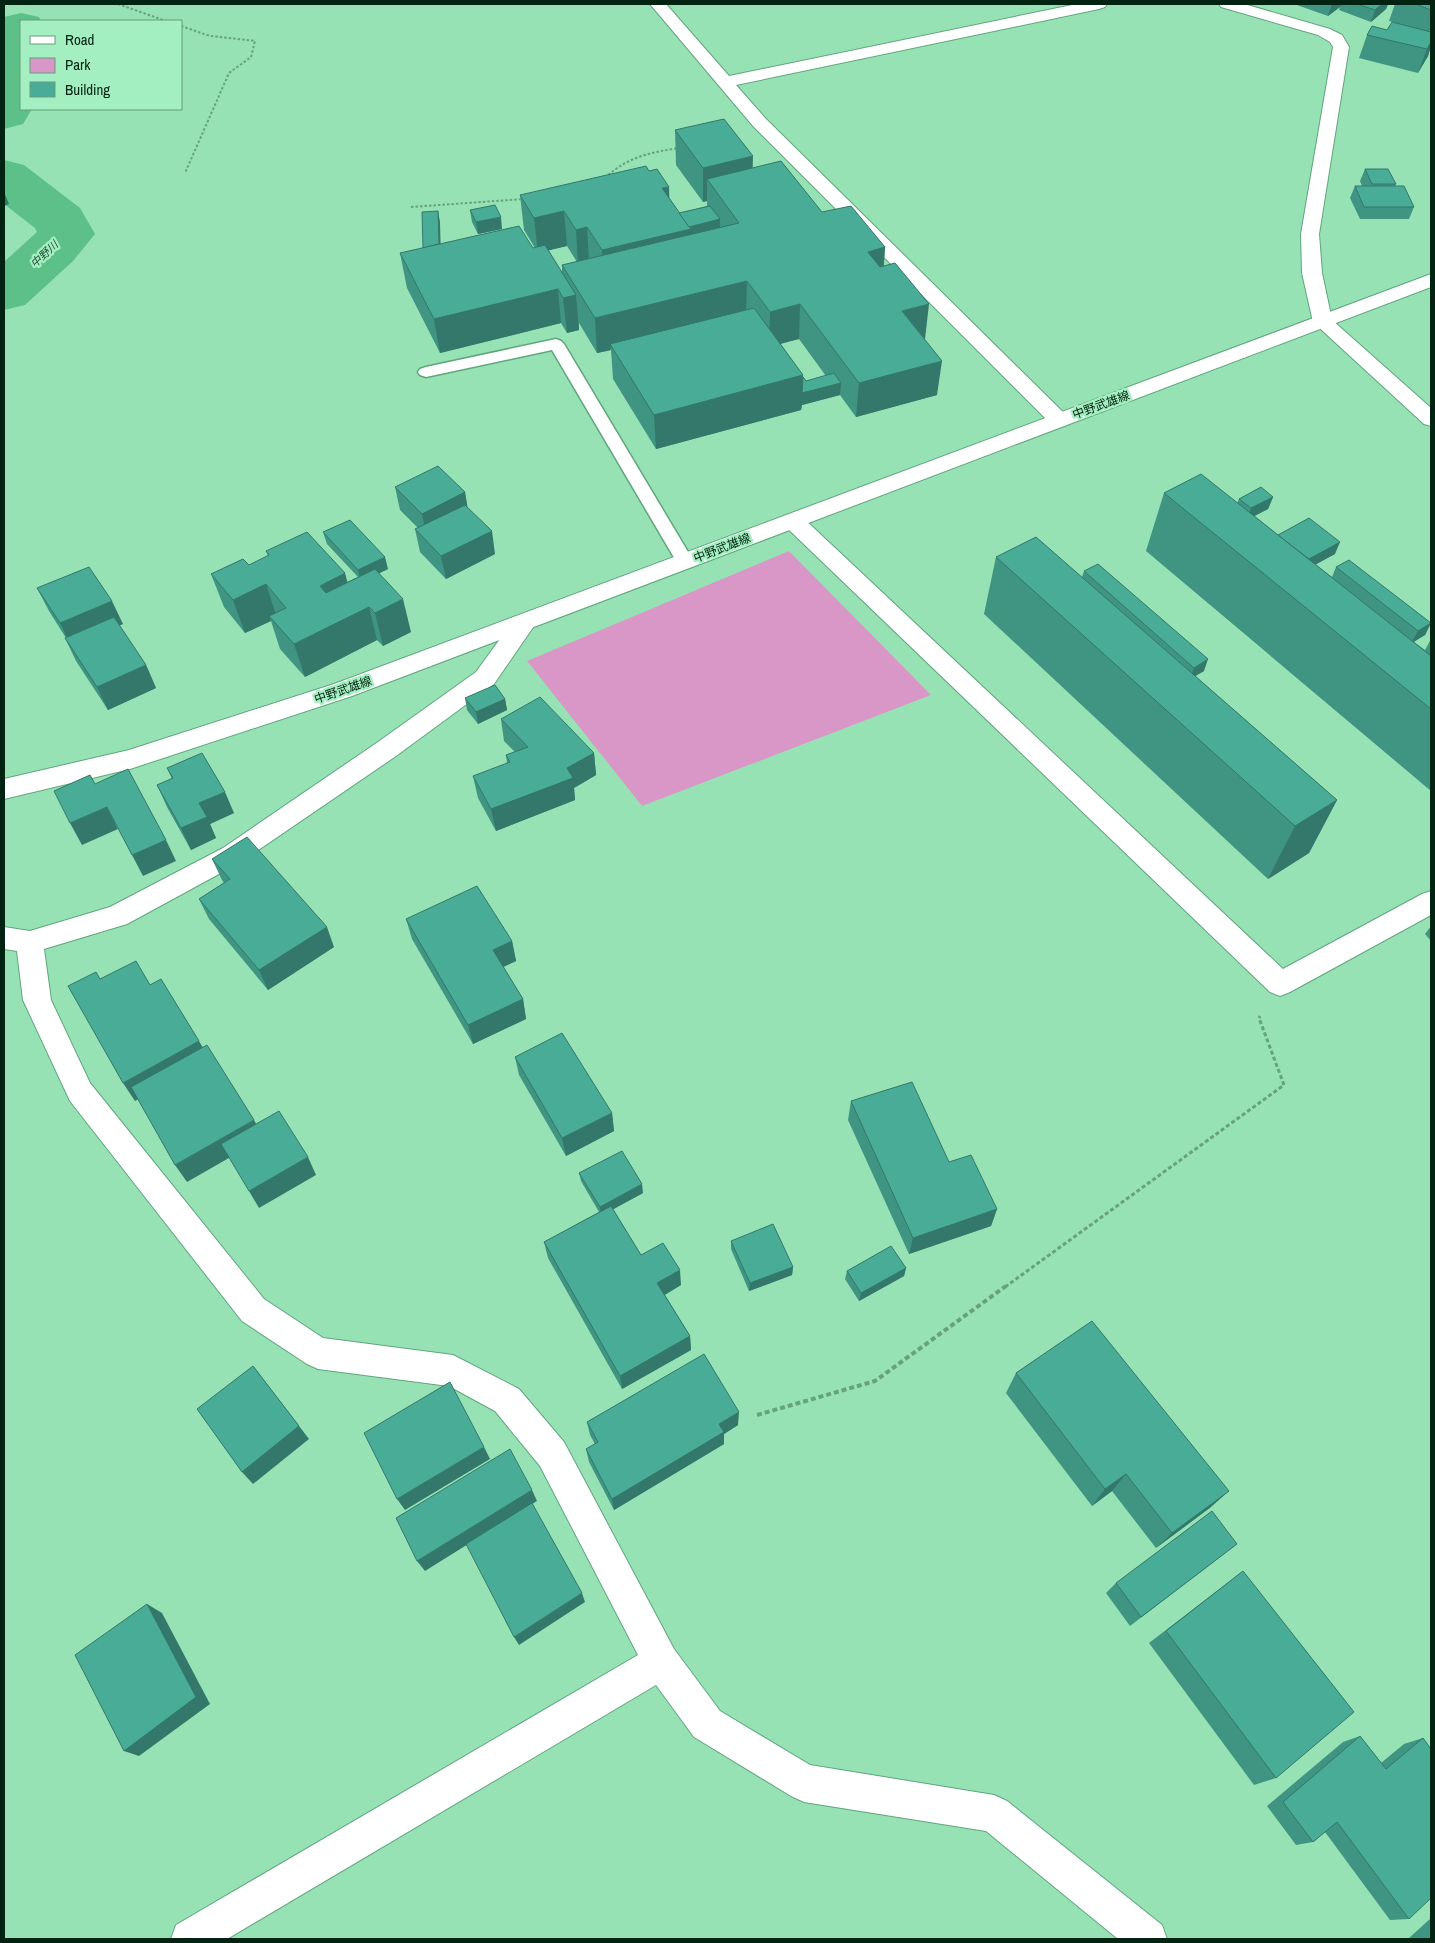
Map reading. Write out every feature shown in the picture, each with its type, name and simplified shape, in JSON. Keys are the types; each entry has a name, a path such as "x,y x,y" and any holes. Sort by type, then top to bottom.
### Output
{"street":[{"path":"658,4 759,122 1059,420"},
{"path":"725,82 1099,4"},
{"path":"1227,4 1324,32 1336,39 1341,47 1310,234 1312,273 1323,322 1431,419"},
{"name":"中野武雄線","path":"4,789 130,759 343,690 1431,280"},
{"path":"793,521 1280,984 1431,902"},
{"path":"524,623 485,678 387,749 232,855 118,916 17,940 37,1000 80,1092 254,1310 318,1353 453,1371 507,1400 552,1454 661,1662 706,1724 804,1783 994,1814 1148,1939"},
{"path":"190,1939 661,1662"}],"lane":[{"path":"426,372 556,344 685,562"}],"path":[{"path":"118,4 163,20"},
{"path":"182,26 210,36 255,41 251,57 229,73 185,173"},
{"path":"600,182 617,166 647,152 686,147"},
{"path":"411,207 526,198"},
{"path":"757,1415 875,1381 1284,1084 1259,1018 1280,984"}],"green space":[{"path":"789,551 931,695 642,806 527,661"}],"building":[{"path":"1357,4 1382,4 1375,10"},
{"path":"1415,4 1431,4 1431,10"},
{"path":"1392,22 1431,32 1431,42 1427,49 1367,35 1372,26 1387,30"},
{"path":"724,119 753,156 703,168 675,130"},
{"path":"781,161 822,212 851,206 885,247 868,252 880,267 895,263 929,304 902,311 942,361 859,383 800,304 770,312 747,281 595,318 562,265 739,223 707,179"},
{"path":"646,166 649,171 657,169 669,187 662,188 691,229 602,250 587,227 576,230 564,211 534,218 520,195"},
{"path":"1365,169 1388,169 1396,184 1372,184"},
{"path":"1355,186 1404,186 1414,207 1364,207"},
{"path":"495,205 501,217 476,222 470,210"},
{"path":"710,206 720,219 689,227 679,213"},
{"path":"438,211 439,244 423,248 422,212"},
{"path":"519,226 533,248 545,245 576,295 563,298 558,289 434,319 400,253"},
{"path":"754,308 803,375 654,415 610,344"},
{"path":"834,373 841,383 802,393 803,377 806,381"},
{"path":"438,466 465,492 422,514 395,487"},
{"path":"1201,474 1431,656 1431,709 1164,493"},
{"path":"1261,487 1273,497 1251,508 1239,499"},
{"path":"465,505 492,531 441,556 415,529"},
{"path":"1309,518 1340,542 1309,559 1278,535"},
{"path":"350,520 385,557 358,570 323,532"},
{"path":"307,532 345,573 320,586 326,593 375,569 403,599 375,613 369,607 294,644 269,616 286,608 266,584 233,600 211,574 243,559 249,565 269,555 266,551"},
{"path":"1036,537 1337,800 1295,826 996,557"},
{"path":"1349,560 1431,623 1418,631 1336,567"},
{"path":"1098,564 1208,659 1194,668 1084,571"},
{"path":"89,567 112,601 60,623 37,588"},
{"path":"114,617 146,665 97,687 65,638"},
{"path":"495,685 505,699 476,712 465,698"},
{"path":"540,697 594,753 567,768 573,778 491,809 473,776 510,762 506,755 528,747 501,719"},
{"path":"202,753 225,792 199,803 207,817 181,828 157,785 173,778 167,768"},
{"path":"128,769 166,840 132,855 107,807 70,823 54,791 90,775 95,784"},
{"path":"247,837 327,927 259,970 199,899 230,879 212,859"},
{"path":"477,886 512,941 493,950 523,999 468,1025 406,919"},
{"path":"136,961 150,985 161,979 199,1041 123,1083 68,986 96,972 100,979"},
{"path":"562,1033 612,1113 562,1138 515,1057"},
{"path":"207,1045 254,1120 175,1165 131,1087"},
{"path":"912,1082 949,1162 971,1155 997,1209 913,1238 851,1101"},
{"path":"279,1111 308,1157 249,1191 221,1144"},
{"path":"622,1151 642,1184 600,1207 579,1173"},
{"path":"611,1206 641,1255 663,1243 680,1270 657,1283 690,1336 620,1376 544,1242"},
{"path":"773,1224 793,1267 750,1283 731,1241"},
{"path":"891,1246 906,1268 861,1293 847,1271"},
{"path":"1092,1321 1229,1491 1172,1533 1126,1474 1105,1489 1016,1373"},
{"path":"704,1354 739,1412 719,1424 724,1432 612,1499 586,1449 598,1442 587,1422"},
{"path":"253,1366 299,1426 242,1472 197,1409"},
{"path":"450,1382 484,1447 397,1499 364,1433"},
{"path":"510,1449 532,1490 417,1561 396,1518"},
{"path":"532,1503 582,1593 514,1637 466,1544"},
{"path":"1212,1511 1237,1544 1141,1617 1116,1583"},
{"path":"1243,1571 1354,1712 1276,1778 1166,1631"},
{"path":"147,1604 196,1697 124,1751 75,1655"},
{"path":"1360,1736 1386,1769 1423,1738 1431,1749 1431,1898 1409,1919 1337,1822 1313,1842 1283,1802"}],"waterway":[{"name":"中野川","path":"4,113 13,86 15,38 20,30"},
{"name":"中野川","path":"4,177 60,220 66,234 53,249 4,292"}]}
